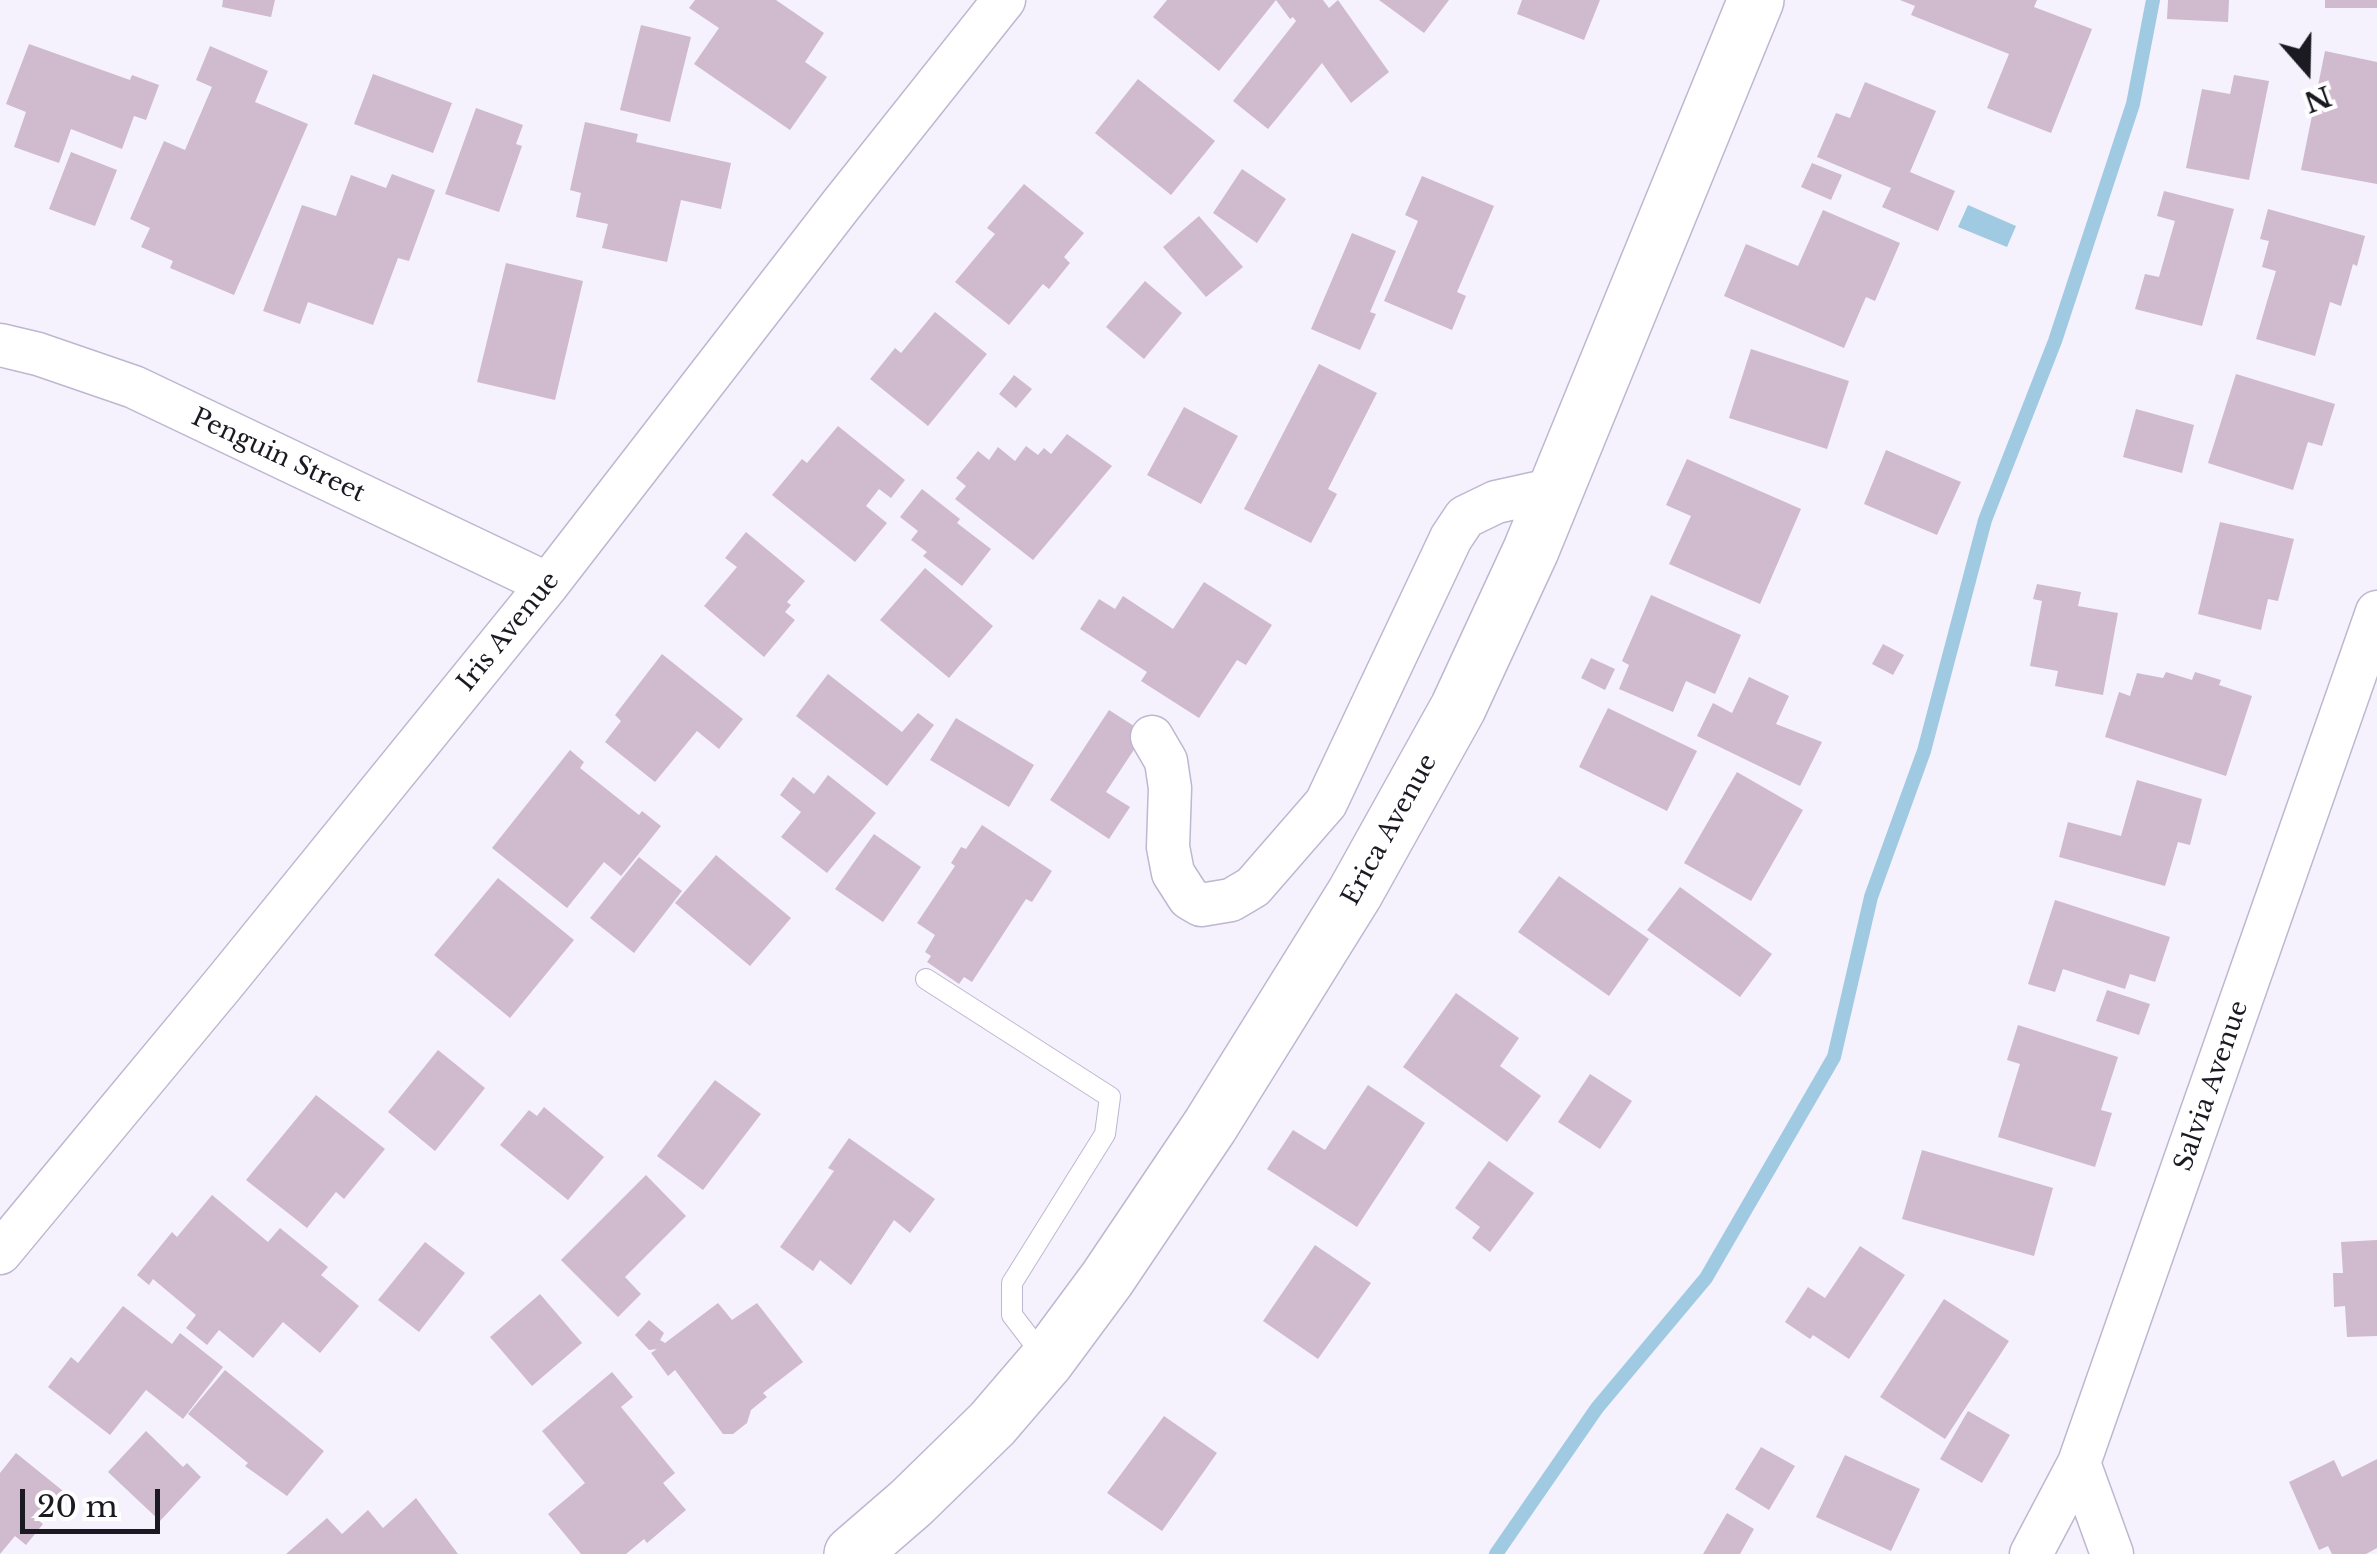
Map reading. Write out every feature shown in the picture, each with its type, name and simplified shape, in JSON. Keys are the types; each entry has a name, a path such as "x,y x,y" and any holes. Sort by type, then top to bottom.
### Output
{"street":[{"name":"Iris Avenue","path":"0,1253 548,584 1004,0"},
{"name":"Erica Avenue","path":"852,1554 992,1424 1047,1360 1210,1126 1355,893 1458,708 1555,489 1756,0"},
{"name":"Penguin Street","path":"0,346 38,354 134,387 548,584"},
{"path":"1152,737 1166,761 1170,788 1168,846 1173,873 1188,898 1201,904 1231,900 1253,887 1326,803 1451,538 1465,517 1496,502 1555,489"},
{"name":"Salvia Avenue","path":"2031,1554 2079,1463 2377,612"},
{"path":"2079,1463 2112,1554"}],"lane":[{"path":"926,979 1110,1097 1106,1134 1012,1283 1012,1315 1047,1360"}],"water":[{"path":"1968,205 2016,226 2007,247 1958,227"}],"building":[{"path":"223,0 275,0 271,17 222,7"},
{"path":"695,0 776,0 824,33 805,62 827,77 790,130 694,64 719,28 689,8"},
{"path":"1167,0 1276,0 1219,71 1153,17"},
{"path":"1276,0 1323,0 1329,8 1338,0 1389,72 1351,103 1322,63 1268,129 1233,101 1296,21"},
{"path":"1379,0 1449,0 1424,33"},
{"path":"1522,0 1600,0 1584,40 1517,14"},
{"path":"1900,0 2037,0 2034,7 2092,29 2051,133 1987,108 2009,54 1911,15 1915,6"},
{"path":"2168,0 2229,0 2228,22 2167,19"},
{"path":"2325,0 2377,0 2377,8 2325,8"},
{"path":"641,25 691,37 670,122 620,110"},
{"path":"29,44 130,80 132,75 159,85 146,120 134,116 122,149 71,129 59,163 14,147 26,112 6,104"},
{"path":"210,46 268,71 255,102 308,124 234,295 170,268 173,261 141,247 150,228 130,219 164,141 185,150 212,87 196,80"},
{"path":"2325,51 2377,62 2377,184 2301,170"},
{"path":"373,74 452,103 433,153 354,124"},
{"path":"2234,75 2269,81 2249,180 2186,168 2202,89 2230,94"},
{"path":"1138,79 1215,141 1171,195 1095,133"},
{"path":"1865,82 1936,111 1910,172 1955,191 1938,231 1882,207 1891,188 1817,157 1836,113 1850,118"},
{"path":"476,108 523,125 516,144 522,146 499,212 445,194"},
{"path":"585,122 638,134 636,142 731,163 721,209 681,200 667,262 602,248 608,224 576,217 581,193 570,190"},
{"path":"71,152 117,170 95,226 49,209"},
{"path":"1812,163 1842,175 1831,200 1801,187"},
{"path":"1242,169 1286,199 1257,243 1213,213"},
{"path":"392,174 435,190 409,261 398,258 373,325 308,302 300,324 263,311 302,205 336,216 351,175 386,188"},
{"path":"1422,176 1494,206 1457,292 1466,296 1452,330 1384,301 1418,221 1405,215"},
{"path":"1024,184 1084,233 1064,257 1070,263 1049,289 1043,284 1009,325 955,282 995,234 987,228"},
{"path":"2164,191 2234,209 2202,326 2135,309 2145,274 2159,277 2175,221 2157,216"},
{"path":"2268,209 2365,236 2341,306 2330,302 2315,356 2256,339 2276,271 2262,267 2269,241 2260,239"},
{"path":"1823,210 1900,243 1875,301 1866,297 1844,348 1724,296 1746,244 1798,266"},
{"path":"1199,216 1243,267 1206,297 1163,247"},
{"path":"1352,233 1396,251 1370,312 1376,314 1360,350 1311,329"},
{"path":"506,263 583,281 555,400 477,382"},
{"path":"1145,281 1182,313 1144,359 1106,327"},
{"path":"935,312 987,354 928,426 870,379 895,348 901,353"},
{"path":"1751,349 1849,381 1827,449 1729,418"},
{"path":"1319,364 1377,393 1328,489 1337,494 1311,543 1244,509"},
{"path":"2236,374 2335,404 2322,446 2308,442 2293,490 2208,463"},
{"path":"1014,375 1032,389 1016,408 999,394"},
{"path":"1184,407 1238,436 1201,504 1147,475"},
{"path":"2136,409 2194,425 2182,473 2123,457"},
{"path":"838,426 905,480 891,498 879,489 866,506 887,523 855,562 772,495 802,459 807,463"},
{"path":"1067,434 1112,466 1033,560 955,499 966,486 956,478 978,451 989,460 998,447 1015,461 1026,446 1038,455 1044,448 1051,454"},
{"path":"1886,450 1961,482 1937,535 1864,504"},
{"path":"1687,459 1801,509 1760,604 1669,564 1691,516 1666,505"},
{"path":"922,489 991,549 962,586 923,556 927,552 911,540 918,531 900,517"},
{"path":"2220,522 2294,539 2278,601 2268,599 2261,630 2198,614"},
{"path":"746,532 805,581 787,602 791,605 785,612 795,620 764,657 704,606 737,567 725,558"},
{"path":"925,568 993,626 949,678 880,620"},
{"path":"1204,582 1272,625 1246,665 1237,660 1199,718 1141,681 1147,672 1080,629 1099,599 1115,609 1123,596 1173,629"},
{"path":"2037,584 2081,592 2078,606 2118,613 2103,695 2055,686 2058,671 2030,666 2042,601 2033,599"},
{"path":"1651,595 1741,635 1715,694 1686,681 1673,712 1619,689 1629,665 1622,661"},
{"path":"1883,644 1904,655 1893,675 1872,664"},
{"path":"662,654 743,719 719,749 697,731 655,782 605,742 621,721 615,715"},
{"path":"1591,658 1615,669 1605,690 1581,678"},
{"path":"2166,672 2192,680 2195,672 2252,696 2226,776 2105,737 2119,692 2130,696 2137,673 2163,678"},
{"path":"828,674 902,732 918,713 934,725 887,786 796,716"},
{"path":"1749,677 1789,696 1776,724 1822,742 1800,786 1697,736 1713,703 1732,713"},
{"path":"1608,708 1697,751 1667,811 1579,767"},
{"path":"1109,710 1145,733 1106,792 1130,807 1109,839 1050,800"},
{"path":"956,718 1034,765 1009,807 930,760"},
{"path":"570,750 584,762 580,768 639,815 642,811 661,826 621,876 604,862 567,908 492,848"},
{"path":"1737,772 1803,810 1751,901 1684,863"},
{"path":"828,775 876,813 827,873 781,837 801,812 780,795 793,777 814,794"},
{"path":"2137,780 2202,799 2190,845 2178,842 2165,886 2059,857 2068,822 2121,836"},
{"path":"982,825 1052,871 1032,902 1026,899 972,982 964,977 959,984 927,962 931,956 925,952 935,935 917,923 955,866 951,863 961,847 966,849"},
{"path":"874,834 921,867 883,922 835,889"},
{"path":"716,855 791,918 750,966 675,903"},
{"path":"639,857 682,891 634,953 590,918"},
{"path":"1559,876 1649,939 1609,996 1518,932"},
{"path":"498,878 574,940 510,1018 434,955"},
{"path":"1680,887 1772,954 1740,997 1647,930"},
{"path":"2055,900 2170,937 2155,982 2130,974 2125,989 2063,969 2055,992 2028,984"},
{"path":"2107,990 2150,1004 2139,1035 2096,1021"},
{"path":"1456,993 1519,1038 1500,1066 1541,1096 1507,1142 1403,1067"},
{"path":"2018,1025 2118,1057 2101,1110 2112,1113 2095,1167 1998,1137 2020,1064 2007,1060"},
{"path":"438,1050 485,1088 435,1151 388,1112"},
{"path":"1590,1074 1632,1101 1600,1149 1558,1122"},
{"path":"715,1080 761,1114 703,1190 657,1156"},
{"path":"1368,1085 1425,1123 1357,1227 1267,1169 1293,1130 1325,1150"},
{"path":"316,1095 385,1149 344,1199 336,1192 307,1228 246,1180"},
{"path":"544,1107 604,1157 568,1200 500,1145 529,1110 537,1116"},
{"path":"849,1138 935,1199 910,1233 894,1220 851,1285 820,1260 813,1271 780,1247 834,1171 828,1168"},
{"path":"1922,1150 2053,1188 2034,1256 1902,1219"},
{"path":"1489,1161 1534,1193 1490,1252 1472,1238 1480,1227 1455,1208"},
{"path":"646,1175 686,1216 625,1277 641,1294 618,1317 561,1260"},
{"path":"212,1195 268,1242 280,1228 328,1267 321,1275 359,1306 320,1353 283,1322 253,1358 219,1330 207,1345 186,1328 196,1315 153,1279 149,1285 137,1275 172,1232 177,1237"},
{"path":"2377,1240 2377,1336 2347,1337 2345,1306 2334,1307 2333,1273 2343,1273 2341,1242"},
{"path":"425,1242 465,1273 419,1332 378,1300"},
{"path":"1315,1245 1371,1283 1318,1359 1263,1321"},
{"path":"1860,1246 1905,1275 1849,1359 1785,1322 1808,1287 1825,1298"},
{"path":"540,1294 582,1343 532,1386 490,1337"},
{"path":"1944,1299 2009,1341 1945,1439 1880,1397"},
{"path":"718,1303 732,1320 757,1303 803,1362 763,1393 767,1397 733,1434 723,1434 675,1370 668,1376 651,1353 657,1349 649,1350 635,1335 649,1320 664,1333 660,1340 665,1343"},
{"path":"123,1306 172,1344 180,1333 223,1367 183,1419 146,1390 110,1435 48,1387 71,1357 78,1363"},
{"path":"225,1370 324,1451 287,1496 245,1466 248,1463 188,1414"},
{"path":"612,1372 633,1397 621,1407 675,1473 663,1483 686,1510 647,1543 644,1539 626,1554 581,1554 548,1514 585,1483 542,1431"},
{"path":"1968,1411 2010,1435 1982,1483 1940,1459"},
{"path":"1164,1416 1217,1453 1162,1531 1107,1493"},
{"path":"146,1431 183,1467 187,1463 201,1477 160,1521 108,1472"},
{"path":"1761,1447 1795,1466 1769,1510 1735,1489"},
{"path":"16,1453 68,1495 48,1518 38,1510 33,1516 43,1524 26,1545 15,1536 0,1554 0,1473"},
{"path":"1845,1455 1920,1489 1891,1551 1816,1517"},
{"path":"2377,1459 2377,1548 2366,1554 2332,1554 2328,1546 2319,1550 2289,1482 2334,1460 2342,1477"},
{"path":"416,1498 458,1554 286,1554 327,1518 342,1534 368,1510 383,1528"},
{"path":"1727,1513 1754,1529 1740,1554 1703,1554"}],"waterway":[{"path":"1496,1554 1597,1408 1706,1278 1834,1057 1871,897 1924,751 1985,520 2055,341 2133,104 2153,0"}]}
